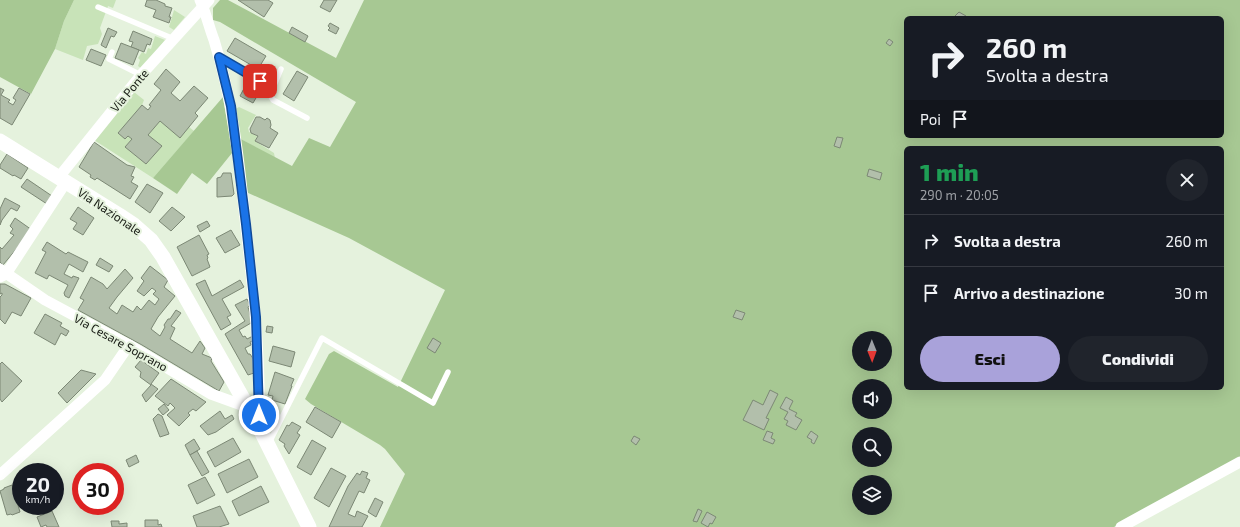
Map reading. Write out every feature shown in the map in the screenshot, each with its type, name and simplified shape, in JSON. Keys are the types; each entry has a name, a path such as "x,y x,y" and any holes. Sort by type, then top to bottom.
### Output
{"main road":[{"name":"Via Nazionale","path":"0,141 124,218 152,240 259,428 309,527"}],"street":[{"name":"Via Ponte","path":"2,273 63,180 141,75 174,39 204,2"},
{"path":"204,2 231,106 238,156 256,317 259,428"},
{"name":"Via Cesare Soprano","path":"2,273 45,300 129,345 211,394 247,407"},
{"path":"0,475 105,380 129,345"},
{"path":"1121,527 1240,462"}],"lane":[{"path":"98,8 174,39"},
{"path":"112,52 109,60 141,75"},
{"path":"219,57 273,89"},
{"path":"281,69 270,95 273,100 307,118"},
{"path":"268,445 322,338 432,403 448,372"}],"green space":[{"path":"0,0 74,0 64,21 55,49 31,94 0,77"},
{"path":"74,0 116,0 113,8 108,6 100,28 102,34 98,44 87,46 83,60 55,49 64,21"},
{"path":"220,0 228,0 336,58 364,0 1240,0 1240,458 1114,527 380,527 405,474 380,445 305,399 329,354 334,351 398,387 445,290 349,238 246,192 239,138 292,166 309,138 330,147 356,102 220,22 213,20 213,8"},
{"path":"174,10 185,17 174,30 169,27"},
{"path":"155,36 165,40 142,69 138,66 140,60 138,58 142,52 146,54 148,48 151,49"},
{"path":"134,92 144,100 142,105 118,133 125,139 128,136 132,139 125,147 146,164 161,147 148,135 160,121 189,127 194,131 153,178 94,140"},
{"path":"223,97 232,153 207,184 192,173 177,194 153,178"},
{"path":"239,107 256,115 248,128 249,132 257,136 255,141 274,153 275,158 239,138 234,110"}],"building":[{"path":"147,0 156,0 165,4 165,6 172,8 169,23 153,17 156,10 145,6"},
{"path":"238,0 268,0 273,3 264,17"},
{"path":"324,0 337,0 330,12 320,7"},
{"path":"959,12 966,16 955,16"},
{"path":"330,23 339,28 336,34 328,30 330,28 328,26"},
{"path":"292,27 308,36 305,42 289,33"},
{"path":"108,28 117,32 114,37 111,36 106,48 101,45"},
{"path":"133,31 152,39 150,45 147,44 144,52 131,47 133,42 129,41"},
{"path":"235,38 266,56 258,69 227,51"},
{"path":"889,39 893,42 890,46 886,43"},
{"path":"121,43 139,50 133,65 115,58"},
{"path":"91,49 106,55 101,66 86,60"},
{"path":"166,69 180,82 171,93 180,101 194,86 208,98 195,113 198,116 180,138 160,121 148,135 162,146 146,164 125,147 132,139 128,136 125,139 118,133 142,105 148,110 151,106 149,105 161,90 154,84"},
{"path":"297,71 308,77 294,101 283,94"},
{"path":"249,79 263,86 253,103 240,96"},
{"path":"0,88 4,90 1,95 10,100 8,102 13,105 16,100 13,98 19,88 30,94 12,125 0,118"},
{"path":"256,117 260,117 265,120 267,118 270,120 270,128 278,133 269,148 255,141 258,136 251,133 250,129"},
{"path":"837,137 843,138 840,148 834,146"},
{"path":"94,142 127,165 135,167 131,176 134,177 131,182 138,186 130,199 97,178 95,180 90,177 91,175 79,167"},
{"path":"7,154 28,168 21,179 0,168 0,165"},
{"path":"869,169 882,173 880,180 867,176"},
{"path":"223,173 231,173 234,194 232,196 217,197 217,178 221,177"},
{"path":"27,179 52,196 47,204 21,187"},
{"path":"147,184 163,193 150,213 135,202"},
{"path":"5,198 20,206 17,211 11,208 0,225 0,209"},
{"path":"78,207 94,218 83,235 73,229 77,223 70,219"},
{"path":"172,207 185,217 171,231 159,221"},
{"path":"15,218 32,230 3,265 0,262 0,247 2,249 14,235 10,233 13,229 10,226"},
{"path":"207,221 210,226 200,232 197,226"},
{"path":"231,230 240,245 225,253 216,238"},
{"path":"199,235 209,254 207,255 207,259 210,267 192,276 177,247"},
{"path":"47,242 66,254 68,252 88,262 83,272 69,264 64,274 72,278 73,276 79,278 69,298 65,296 64,293 68,285 49,275 47,279 35,273 46,252 42,250"},
{"path":"100,258 113,266 109,272 96,265"},
{"path":"150,266 168,280 164,287 175,296 158,317 151,329 160,336 165,327 164,325 176,310 181,313 171,326 175,328 170,339 192,353 200,341 205,348 202,354 212,358 211,361 224,382 219,391 142,345 78,310 84,300 80,298 91,277 103,284 107,289 125,269 133,278 109,308 117,314 122,305 133,312 137,306 141,310 149,300 155,305 159,299 153,294 156,291 152,288 144,296 137,291 144,281 141,278"},
{"path":"205,280 212,296 240,280 244,287 222,299 231,315 227,317 231,324 221,330 196,284"},
{"path":"0,284 5,284 31,298 21,316 12,312 5,324 0,319 0,297 2,293 0,294"},
{"path":"247,299 250,305 248,307 251,323 239,330 243,337 245,336 247,339 255,335 255,340 250,342 251,345 245,348 254,360 257,372 248,375 225,334 245,321 235,305"},
{"path":"736,310 745,313 742,320 733,317"},
{"path":"45,314 62,323 60,326 69,331 66,336 61,333 55,345 34,333"},
{"path":"267,326 273,327 272,333 266,332"},
{"path":"433,338 441,343 435,353 427,348"},
{"path":"273,346 295,352 291,367 269,361"},
{"path":"141,360 159,373 151,384 158,389 146,402 142,395 151,385 140,377 141,372 135,367"},
{"path":"2,362 22,381 2,402 0,399 0,364"},
{"path":"81,370 96,374 67,403 58,393"},
{"path":"275,372 294,379 285,404 272,400 273,396 268,395"},
{"path":"171,379 206,402 196,411 193,409 188,413 190,415 179,426 167,415 175,408 170,403 168,406 155,396"},
{"path":"770,390 778,394 766,418 769,419 764,430 743,420 753,400 763,405"},
{"path":"786,397 793,401 789,409 797,413 795,416 802,420 796,430 786,425 788,421 784,419 788,412 780,408"},
{"path":"164,404 169,410 163,415 158,409"},
{"path":"315,407 341,422 332,438 306,422"},
{"path":"220,411 225,419 232,415 234,419 216,432 208,435 200,426"},
{"path":"158,414 162,416 169,434 160,437 153,419"},
{"path":"292,422 301,427 297,433 300,435 289,454 284,446 285,444 279,440 287,425 289,426"},
{"path":"767,431 773,433 771,438 775,440 773,444 763,440"},
{"path":"811,431 818,436 814,444 811,442 812,440 807,437"},
{"path":"634,436 640,439 636,445 631,441"},
{"path":"233,438 241,452 215,467 207,452"},
{"path":"194,439 200,449 190,455 185,445"},
{"path":"312,440 326,448 311,475 297,467"},
{"path":"197,451 209,472 202,476 190,455"},
{"path":"136,455 139,462 129,467 126,460"},
{"path":"249,459 258,477 227,493 218,474"},
{"path":"331,468 346,476 329,507 314,498"},
{"path":"362,471 368,473 366,478 370,480 364,493 359,491 348,514 355,517 357,511 368,516 362,527 329,527 348,486 357,473 360,475"},
{"path":"205,477 215,495 197,504 188,485"},
{"path":"12,485 12,515 7,515 0,491"},
{"path":"261,486 269,502 239,516 232,501"},
{"path":"375,498 383,502 376,517 368,512"},
{"path":"220,506 229,524 219,527 197,527 193,516"},
{"path":"698,509 702,511 697,522 693,521"},
{"path":"707,512 716,517 712,524 710,523 708,527 701,523"},
{"path":"42,515 54,515 59,527 47,527 46,525 41,527 37,517"},
{"path":"145,520 158,520 158,525 161,524 162,527 145,527"},
{"path":"111,521 119,521 119,524 127,523 127,527 112,527"}],"route":[{"path":"259,415 256,317 246,224 231,106 219,57 260,81"}]}
